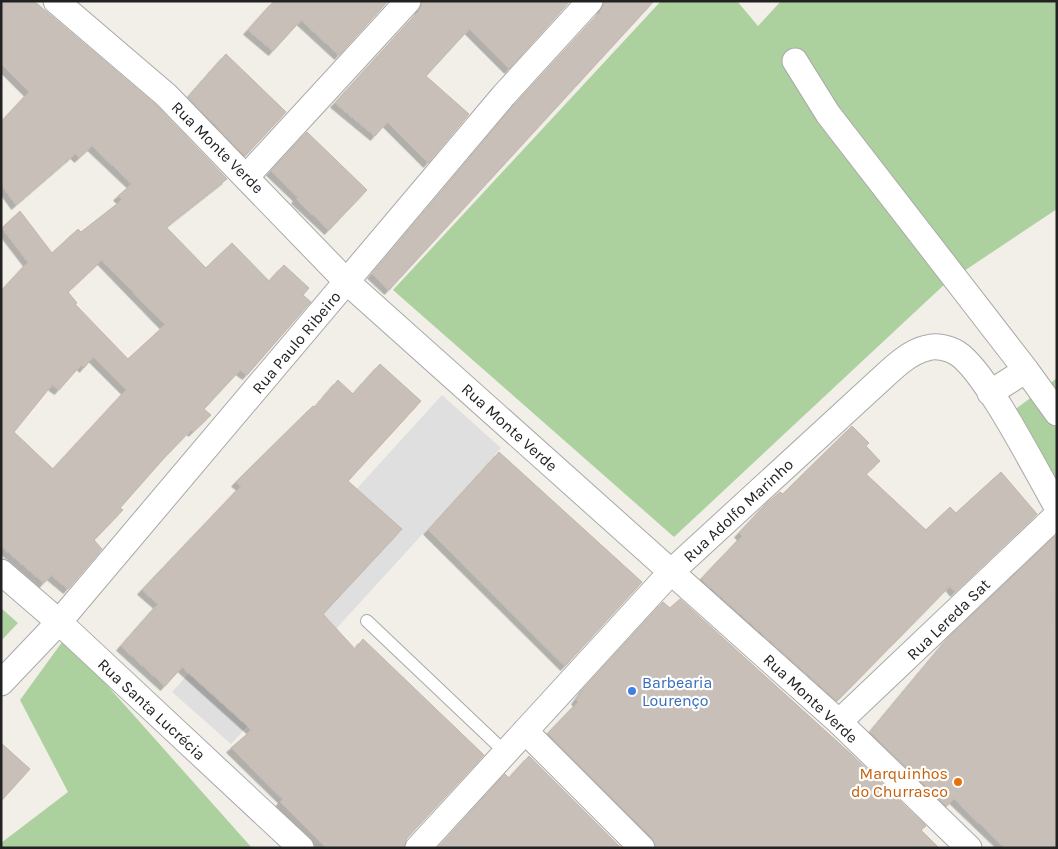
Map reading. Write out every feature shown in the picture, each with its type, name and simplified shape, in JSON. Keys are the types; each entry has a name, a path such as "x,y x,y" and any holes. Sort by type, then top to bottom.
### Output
{"street":[{"name":"Rua Monte Verde","path":"56,1 166,95 247,176 347,282 839,722 969,848"},
{"path":"247,176 408,1"},
{"name":"Rua Paulo Ribeiro","path":"1,683 59,622 504,95 590,1"},
{"path":"795,61 828,114 1026,370 1057,413"},
{"name":"Rua Adolfo Marinho","path":"418,848 672,571 880,380 917,352 928,347 946,348 956,352 968,362 990,393 1057,507"},
{"path":"990,393 1026,370"},
{"name":"Rua Lereda Sat","path":"839,722 1057,515"},
{"name":"Rua Santa Lucrécia","path":"1,572 59,622 301,848"},
{"path":"525,731 642,848"}],"lane":[{"path":"366,622 505,752"}],"shaded area":[{"path":"442,395 501,448 231,744 172,692"}],"green space":[{"path":"661,1 737,1 758,26 781,1 1057,1 1057,209 946,283 674,537 393,290"},
{"path":"1057,378 1057,491 1005,417"},
{"path":"1,608 18,623 1,641"},
{"path":"65,638 252,848 1,848 1,843 68,792 20,700"}],"building":[{"path":"1,1 34,1 156,105 227,179 166,227 206,268 232,243 269,281 284,265 309,288 303,295 311,302 247,375 240,370 204,409 211,415 193,432 191,430 120,508 123,510 94,540 102,549 68,589 51,575 44,583 1,546 1,291 28,262 2,228 20,211 52,253 78,229 81,232 122,200 118,196 132,184 92,146 79,158 75,154 16,205 1,184 1,122 29,92 1,64","holes":["102,260 165,325 128,359 75,304 77,303 68,292","93,357 126,390 53,469 14,432 52,385 59,390 81,365 84,368"]},
{"path":"274,1 388,1 339,55 301,20 273,51 248,30"},
{"path":"422,1 570,1 509,69 469,29 426,76 469,114 428,163 387,122 375,136 335,103 419,11"},
{"path":"604,1 654,1 389,290 372,274 515,104 601,11"},
{"path":"226,54 286,112 245,156 188,97"},
{"path":"307,132 367,190 329,230 296,199 298,197 271,171"},
{"path":"380,364 421,401 348,481 402,529 323,614 355,649 363,639 484,755 407,838 404,848 326,848 280,802 283,799 231,748 252,730 182,667 165,686 121,646 158,604 142,590 241,486 236,482 313,406 315,407 338,380 353,394"},
{"path":"852,426 869,443 866,446 880,461 866,474 926,530 950,507 956,513 1001,472 1037,514 955,592 950,586 837,701 701,579 742,536 739,533 766,504 780,492 783,494"},
{"path":"499,452 642,582 565,666 428,530"},
{"path":"1055,536 1057,848 1005,848 954,799 946,806 870,732 948,638"},
{"path":"680,599 851,754 926,826 921,830 939,848 656,848 652,838 548,733 578,702 576,700 585,687 663,602 670,608"},
{"path":"1,743 30,769 1,801"},
{"path":"529,756 621,848 438,848 505,774 509,778"}],"place":[{"name":"Barbearia Lourenço","path":"632,691"},
{"name":"Marquinhos do Churrasco","path":"958,782"}]}
